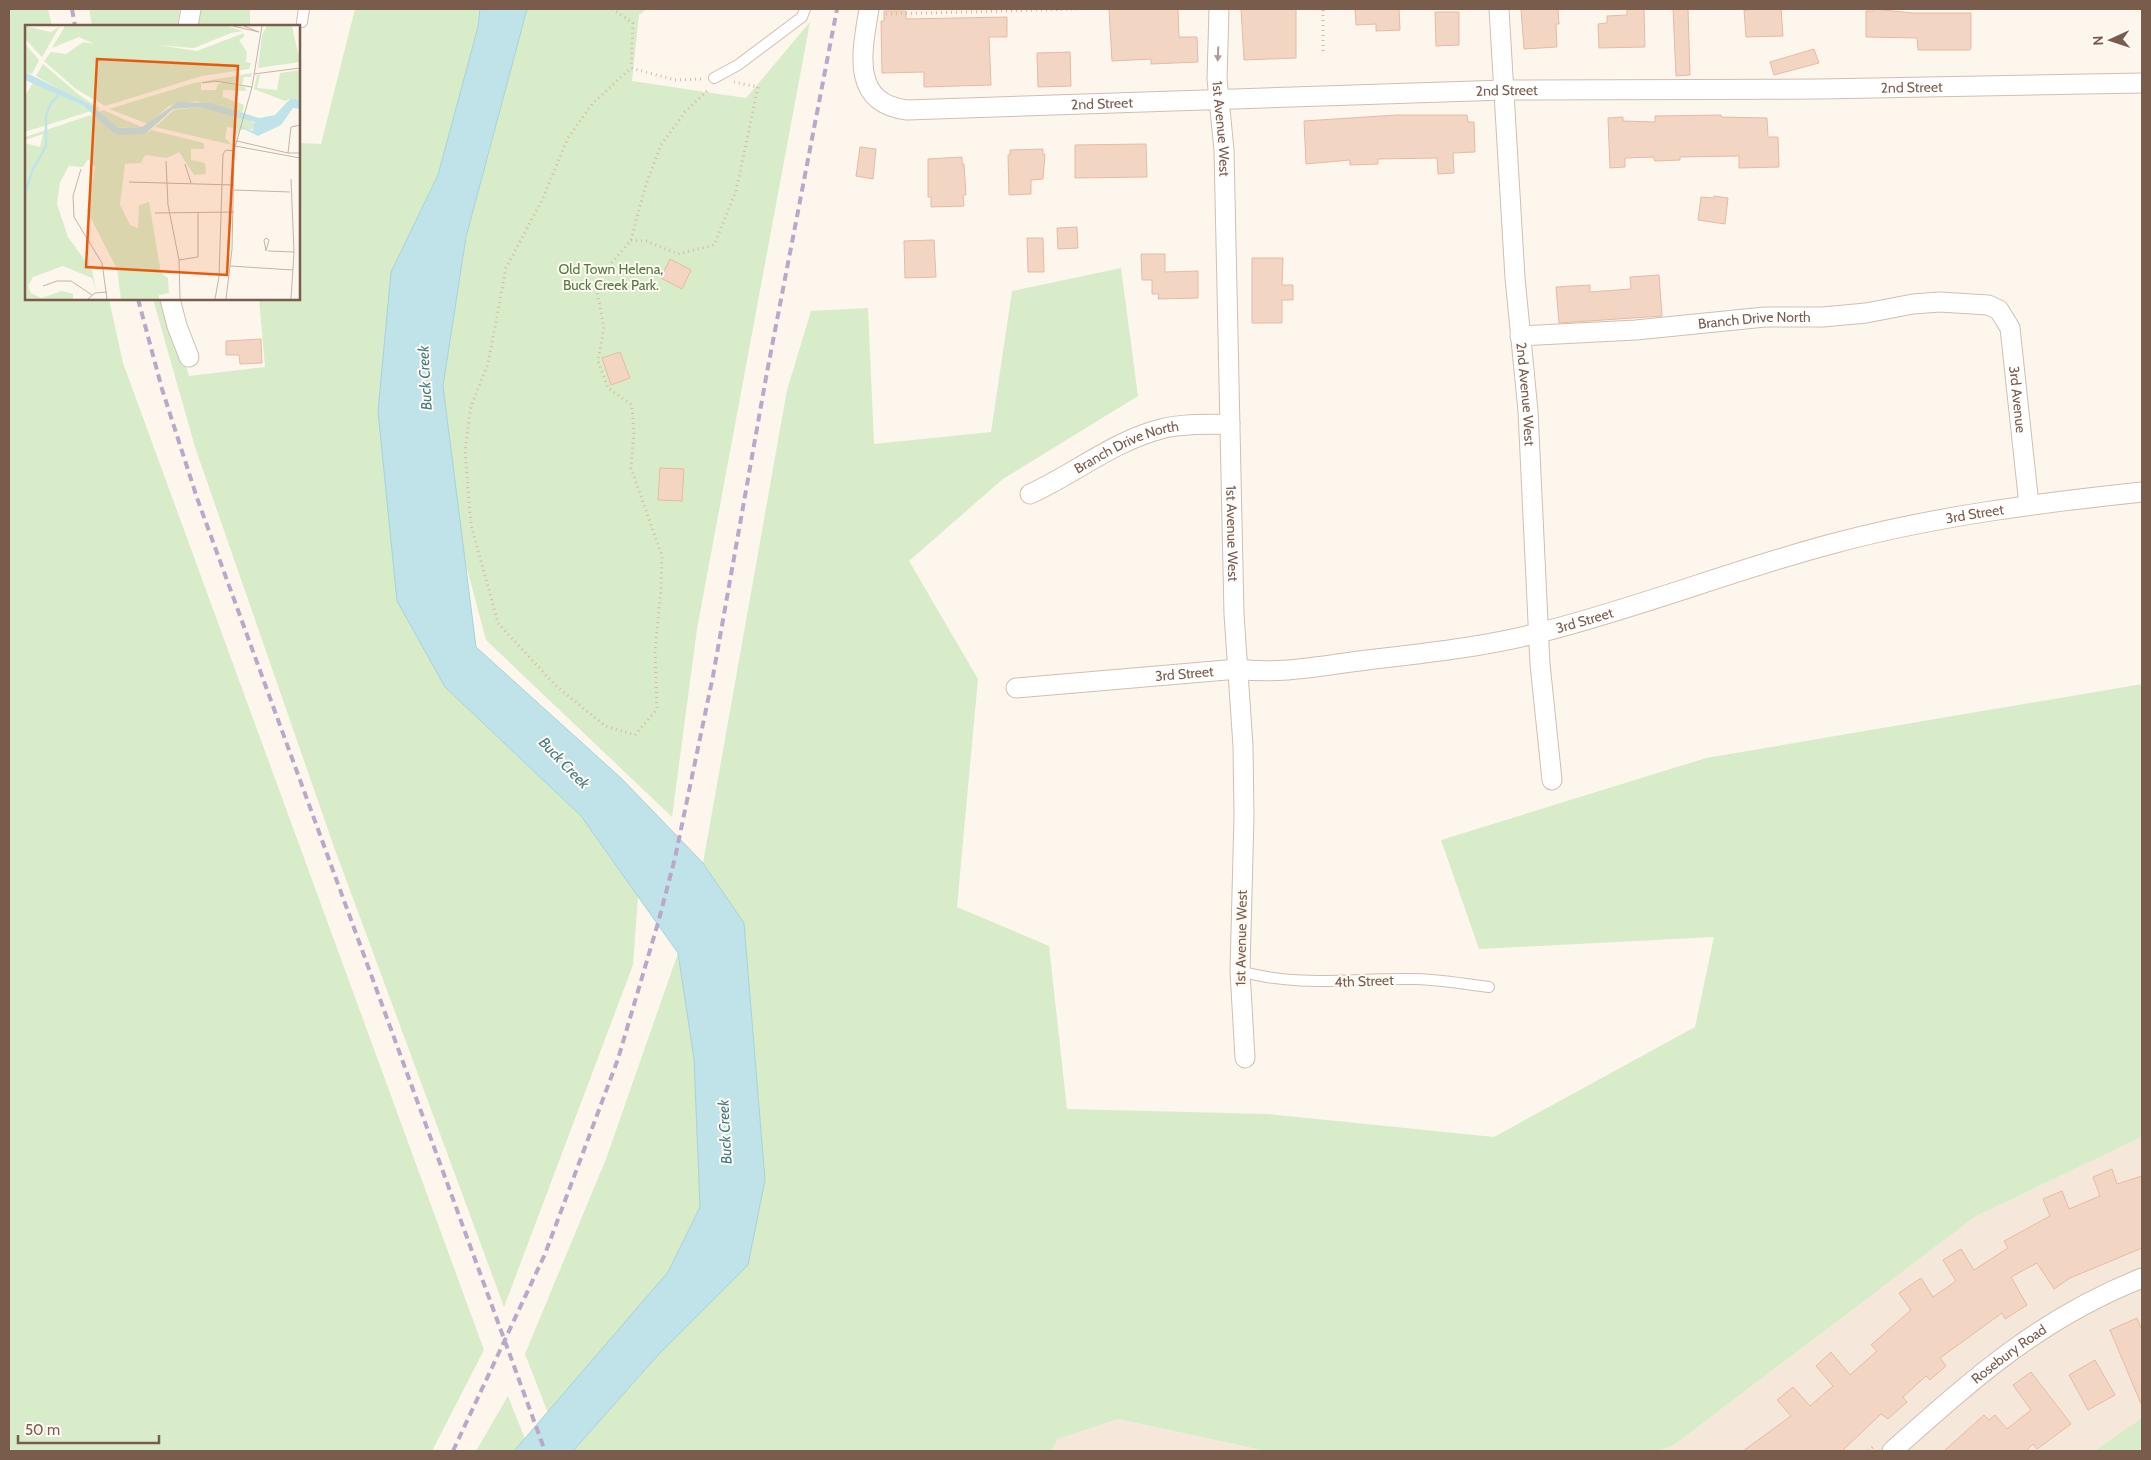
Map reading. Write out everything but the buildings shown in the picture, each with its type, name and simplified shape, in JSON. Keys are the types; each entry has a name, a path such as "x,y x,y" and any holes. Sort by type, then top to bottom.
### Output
{"street":[{"path":"188,25 191,9"},
{"name":"1st Avenue West","path":"1218,9 1218,79 1224,150 1238,669 1243,746 1244,816 1240,971 1245,1058"},
{"name":"2nd Avenue West","path":"1499,9 1520,336 1528,411 1539,633 1552,780"},
{"name":"2nd Street","path":"869,10 863,62 869,90 875,99 884,106 907,110 1504,90 1820,89 2142,83"},
{"path":"170,300 176,326 189,357"},
{"name":"Branch Drive North","path":"1520,336 1636,330 1765,317 1824,317 1940,302 1988,305"},
{"name":"3rd Avenue","path":"1988,305 1999,310 2010,328 2028,504"},
{"name":"Branch Drive North","path":"1030,494 1061,479 1137,436 1170,428 1230,424"},
{"name":"3rd Street","path":"1016,688 1238,669 1256,672 1454,650 1539,633 1611,613 1692,585 1835,543 1924,522 2028,504 2142,492"},
{"name":"Rosebury Road","path":"1892,1451 1977,1376 2019,1344 2077,1308 2142,1278"}],"lane":[{"path":"302,22 304,9"},
{"path":"714,78 738,65 802,18 805,9"},
{"name":"4th Street","path":"1240,971 1288,982 1315,983 1413,979 1489,987"}],"path":[{"path":"612,9 633,23 631,68 592,104 568,138 542,200 506,268 488,364 471,406 465,451 471,525 498,623 562,691 605,726 635,735 657,709 655,651 662,556 631,468 634,432 632,405 608,388 598,361 604,327 597,292 608,266 631,240 646,184 661,145 685,112 710,87 714,78"},
{"path":"869,10 884,14 1078,9"},
{"path":"1323,9 1323,51"},
{"path":"631,68 675,80 714,78 758,87 736,192 714,245 678,254 646,241 631,240"}],"shaded area":[{"path":"2142,1137 2142,1421 2105,1451 1657,1451 1674,1445 1976,1216"},
{"path":"1118,1419 1265,1451 1051,1451 1058,1439"}],"green space":[{"path":"9,9 48,9 52,25 25,25 25,300 109,300 123,363 484,1350 432,1451 9,1451"},
{"path":"89,9 180,9 177,25 92,25"},
{"path":"196,9 250,9 250,25 194,25"},
{"path":"355,9 480,9 478,27 438,175 391,272 445,687 581,816 638,897 633,965 504,1307 334,847 195,447 153,300 166,300 189,376 265,367 259,300 300,300 300,143 321,144"},
{"name":"Old Town Helena, Buck Creek Park.","path":"527,9 647,9 639,15 632,81 746,98 810,22 697,629 672,817 486,640 465,561 443,386 466,237"},
{"path":"1121,268 1138,396 1003,479 909,561 978,679 957,907 1049,946 1067,1109 1268,1114 1494,1137 1695,1027 1714,937 1479,949 1441,840 1706,758 2142,684 2142,1137 1976,1216 1674,1445 1657,1451 1265,1451 1118,1419 1058,1439 1051,1451 573,1451 658,1355 748,1265 765,1180 744,923 703,863 787,390 811,311 868,308 874,444 991,432 1012,291"},
{"path":"678,953 694,1059 700,1207 668,1272 548,1413 525,1354 606,1159"},
{"path":"508,1396 525,1439 514,1451 476,1451"},
{"path":"2142,1418 2142,1451 2095,1451"}],"water":[{"name":"Buck Creek","path":"480,9 527,9 466,237 443,386 476,647 621,778 703,863 744,923 765,1180 748,1265 658,1355 573,1451 514,1451 668,1272 700,1207 694,1059 678,953 581,816 445,687 397,601 378,411 391,272 438,175 478,27"}],"railway":[{"path":"72,9 75,25"},
{"path":"453,1451 545,1254 618,1059 658,923 675,858 713,676 767,372 837,9"},
{"path":"138,300 162,389 197,498 545,1451"}]}
